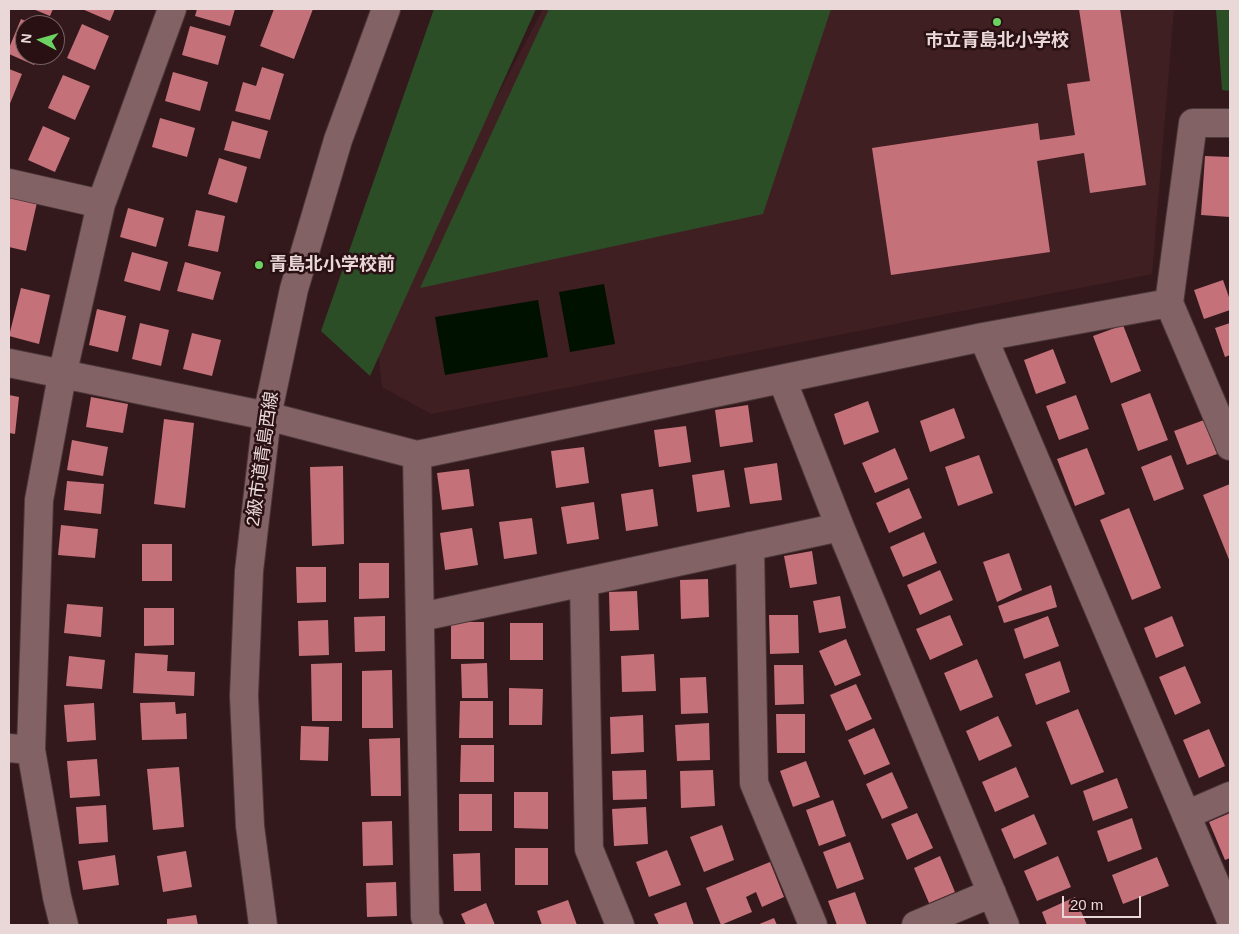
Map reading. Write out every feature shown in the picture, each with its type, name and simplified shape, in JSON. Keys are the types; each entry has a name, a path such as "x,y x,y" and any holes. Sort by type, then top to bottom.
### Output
{"street":[{"path":"64,925 20,749 39,500 62,376 101,204 172,9"},
{"name":"2級市道青島西線","path":"263,925 250,826 244,696 249,571 267,416 294,289 338,140 386,9"},
{"path":"1230,123 1193,123 1169,303 1230,446"},
{"path":"9,183 101,204"},
{"path":"9,363 62,376 267,416 417,455 984,337 1169,303"},
{"path":"984,337 1230,918"},
{"path":"782,380 840,527 1005,925"},
{"path":"417,455 426,917 429,925"},
{"path":"421,618 840,527"},
{"path":"750,546 754,783 813,925"},
{"path":"584,582 589,849 620,925"},
{"path":"1186,815 1230,796"},
{"path":"916,925 992,893"}],"shaded area":[{"path":"543,9 1174,9 1152,274 431,414 382,387 376,328"},
{"path":"604,284 615,344 570,352 559,292"},
{"path":"538,300 548,357 445,375 435,317"}],"green space":[{"path":"434,9 536,9 370,376 321,331"},
{"path":"549,9 831,9 763,214 420,288"},
{"path":"1216,9 1230,9 1230,91 1222,90"}],"building":[{"path":"33,9 53,9 50,15"},
{"path":"82,9 115,9 110,21"},
{"path":"197,9 235,9 230,26 195,16"},
{"path":"274,9 313,9 294,59 260,46"},
{"path":"1079,9 1120,9 1146,185 1090,193 1084,153 1037,161 1050,252 891,275 872,148 1038,123 1040,140 1075,135 1067,84 1090,81"},
{"path":"82,24 109,36 95,70 67,58"},
{"path":"190,26 226,36 218,65 182,55"},
{"path":"15,34 15,57 9,54 9,48"},
{"path":"262,67 284,74 270,120 235,111 243,82 256,86"},
{"path":"9,69 22,74 9,106"},
{"path":"173,72 208,82 200,111 165,101"},
{"path":"63,75 90,86 75,120 48,108"},
{"path":"160,118 195,128 187,157 152,147"},
{"path":"232,121 268,131 260,159 224,150"},
{"path":"43,126 70,138 55,172 28,160"},
{"path":"1205,156 1230,157 1230,217 1201,215"},
{"path":"219,158 247,167 237,203 208,194"},
{"path":"9,193 38,198 26,251 9,247"},
{"path":"128,208 164,218 156,247 120,237"},
{"path":"196,210 225,216 218,252 188,246"},
{"path":"132,252 168,262 160,291 124,281"},
{"path":"185,262 221,272 213,300 177,291"},
{"path":"1223,280 1230,300 1230,310 1204,319 1194,290"},
{"path":"21,288 50,295 39,344 9,336"},
{"path":"97,309 126,316 118,352 89,345"},
{"path":"140,323 169,330 161,366 132,359"},
{"path":"1230,323 1230,355 1225,357 1215,328"},
{"path":"1123,325 1141,371 1111,383 1093,336"},
{"path":"192,333 221,340 212,376 183,369"},
{"path":"1053,349 1066,383 1036,394 1024,360"},
{"path":"1150,393 1168,440 1138,451 1121,404"},
{"path":"9,395 19,397 15,434 9,433"},
{"path":"1076,395 1089,429 1059,440 1046,406"},
{"path":"91,397 128,404 123,433 86,427"},
{"path":"868,401 879,432 844,445 834,414"},
{"path":"748,405 753,442 720,447 715,410"},
{"path":"954,408 965,438 930,452 920,421"},
{"path":"164,419 194,423 185,508 154,504"},
{"path":"1204,420 1217,454 1187,465 1174,431"},
{"path":"686,426 691,462 659,467 654,430"},
{"path":"72,440 108,447 103,476 67,470"},
{"path":"584,447 589,483 556,488 551,451"},
{"path":"895,448 908,479 875,493 862,463"},
{"path":"1087,448 1105,494 1075,506 1057,459"},
{"path":"979,455 993,493 958,506 945,467"},
{"path":"1171,455 1184,489 1154,501 1141,467"},
{"path":"777,463 782,500 750,504 744,468"},
{"path":"343,466 344,544 312,546 310,467"},
{"path":"469,469 474,506 442,510 437,473"},
{"path":"724,470 730,507 697,512 692,475"},
{"path":"67,481 104,484 101,514 64,510"},
{"path":"1230,484 1230,562 1203,495"},
{"path":"909,488 922,518 889,533 876,503"},
{"path":"653,489 658,526 626,531 621,494"},
{"path":"594,502 599,539 567,544 561,507"},
{"path":"1129,508 1161,588 1132,600 1100,520"},
{"path":"532,518 537,554 504,559 499,522"},
{"path":"61,525 98,529 95,558 58,555"},
{"path":"472,528 478,565 445,570 440,533"},
{"path":"924,532 937,563 903,577 890,547"},
{"path":"142,544 172,544 172,581 142,581"},
{"path":"812,551 817,584 790,588 784,556"},
{"path":"1009,553 1022,590 997,602 983,562"},
{"path":"359,563 389,563 389,598 359,599"},
{"path":"296,567 326,567 326,602 297,603"},
{"path":"940,570 953,600 920,615 907,585"},
{"path":"708,579 709,617 681,619 680,580"},
{"path":"1051,585 1057,607 1004,623 998,606"},
{"path":"637,591 639,630 610,631 609,592"},
{"path":"840,596 846,628 819,633 813,601"},
{"path":"67,604 103,607 101,637 64,633"},
{"path":"144,608 174,608 174,645 144,646"},
{"path":"769,615 798,615 799,653 770,654"},
{"path":"950,615 963,645 930,660 916,629"},
{"path":"385,616 385,651 355,652 354,617"},
{"path":"1048,616 1059,646 1024,659 1014,629"},
{"path":"1172,616 1184,646 1156,658 1144,628"},
{"path":"328,620 329,655 299,656 298,621"},
{"path":"451,622 484,622 484,659 451,659"},
{"path":"510,623 543,623 543,660 510,660"},
{"path":"846,639 861,675 835,686 819,651"},
{"path":"135,653 168,655 167,671 195,672 194,696 133,693"},
{"path":"654,654 656,691 622,692 621,656"},
{"path":"69,656 105,660 102,689 66,686"},
{"path":"977,659 993,697 960,711 944,673"},
{"path":"1060,661 1070,692 1036,705 1025,674"},
{"path":"342,663 342,721 312,721 311,664"},
{"path":"487,663 488,698 462,698 461,664"},
{"path":"774,665 803,665 804,704 775,705"},
{"path":"1185,666 1201,703 1175,715 1159,677"},
{"path":"392,670 393,728 362,728 362,671"},
{"path":"706,677 708,713 681,714 680,678"},
{"path":"856,684 872,719 846,731 830,695"},
{"path":"509,688 543,689 542,725 509,725"},
{"path":"460,701 493,701 493,738 459,738"},
{"path":"175,702 176,714 186,713 187,739 142,740 140,703"},
{"path":"94,703 96,740 67,742 64,705"},
{"path":"1078,709 1104,772 1071,785 1046,722"},
{"path":"776,714 805,714 805,753 777,753"},
{"path":"643,715 644,752 611,754 610,717"},
{"path":"998,716 1012,746 979,761 966,731"},
{"path":"709,723 710,760 677,761 675,725"},
{"path":"301,726 329,727 328,761 300,760"},
{"path":"874,728 890,764 864,775 848,740"},
{"path":"1209,729 1225,766 1199,778 1183,740"},
{"path":"400,738 401,796 371,796 369,739"},
{"path":"461,745 494,745 494,782 460,782"},
{"path":"97,759 100,796 70,798 67,761"},
{"path":"806,761 820,797 793,807 780,771"},
{"path":"179,767 184,827 153,830 147,769"},
{"path":"1016,767 1029,797 995,812 982,782"},
{"path":"646,770 647,799 613,800 612,771"},
{"path":"713,770 715,806 681,808 680,771"},
{"path":"892,772 908,808 882,819 866,784"},
{"path":"1117,778 1128,808 1093,821 1083,791"},
{"path":"514,792 548,792 548,829 514,828"},
{"path":"459,794 492,794 492,831 459,831"},
{"path":"833,800 846,836 819,846 806,810"},
{"path":"106,805 108,842 79,844 76,807"},
{"path":"646,807 648,844 614,846 612,809"},
{"path":"917,813 933,848 907,860 891,824"},
{"path":"1230,813 1230,858 1225,860 1209,822"},
{"path":"1034,814 1047,844 1014,859 1001,829"},
{"path":"1132,818 1142,849 1108,862 1097,831"},
{"path":"392,821 393,865 363,866 362,822"},
{"path":"722,825 734,860 704,872 690,837"},
{"path":"850,842 864,879 837,889 823,852"},
{"path":"515,848 548,848 548,885 515,885"},
{"path":"667,850 681,885 649,897 636,862"},
{"path":"186,851 192,887 163,892 157,856"},
{"path":"480,853 481,891 454,891 453,854"},
{"path":"115,855 119,885 83,890 78,861"},
{"path":"940,856 955,892 929,903 914,868"},
{"path":"1058,856 1071,887 1037,901 1024,871"},
{"path":"1157,857 1169,886 1123,904 1112,875"},
{"path":"770,862 784,897 762,907 756,892 746,897 752,912 721,925 706,888"},
{"path":"396,882 397,916 367,917 366,883"},
{"path":"855,892 867,925 837,925 828,901"},
{"path":"1075,897 1087,925 1047,925 1042,912"},
{"path":"568,900 577,925 542,925 537,911"},
{"path":"686,902 694,925 659,925 654,914"},
{"path":"486,903 495,925 466,925 461,914"},
{"path":"196,915 198,925 167,925 167,919"},
{"path":"774,918 777,925 757,925"}],"place":[{"name":"市立青島北小学校","path":"997,22"},
{"name":"青島北小学校前","path":"259,265"}]}
